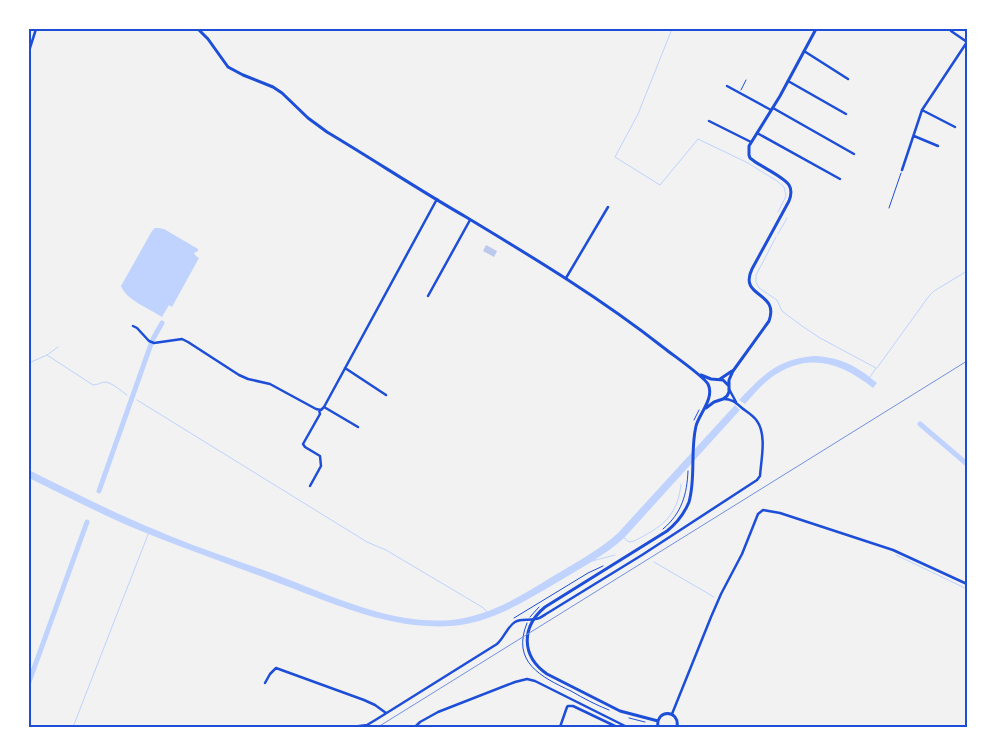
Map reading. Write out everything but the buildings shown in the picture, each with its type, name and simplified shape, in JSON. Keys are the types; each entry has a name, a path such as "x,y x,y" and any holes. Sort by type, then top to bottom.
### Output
{"street":[{"path":"29,51 36,29"},
{"path":"198,29 232,70 282,93 308,118 320,126 566,278 644,332 698,374 709,387 710,394 714,399 718,400"},
{"path":"723,399 727,396 733,371 771,318 772,310 768,301 752,288 749,277 789,201 791,193 789,185 785,181 750,158 748,151 751,142 772,109 816,29"},
{"path":"902,170 922,110 967,42 951,32"},
{"path":"804,51 848,79"},
{"path":"788,81 846,114"},
{"path":"727,86 854,154"},
{"path":"922,110 955,127"},
{"path":"709,121 751,142"},
{"path":"757,133 840,179"},
{"path":"914,136 938,146"},
{"path":"319,410 324,407 437,199"},
{"path":"566,278 608,207"},
{"path":"428,296 470,220"},
{"path":"133,326 149,341 154,343 182,339 239,375 270,384 319,410"},
{"path":"345,368 386,394"},
{"path":"709,387 713,381 733,371"},
{"path":"698,374 706,378 724,380 736,403"},
{"path":"658,721 620,711 547,674 533,660 528,637 536,615 546,607 648,543 673,526 681,517 689,501 691,490 696,425 710,394"},
{"path":"352,727 367,724 386,713 492,647 504,637 511,625 517,621 539,618 642,555 757,480 760,476 763,441 762,431 758,422 743,408 730,400 718,400 702,409"},
{"path":"324,407 358,427"},
{"path":"310,486 321,466 320,456 303,444 320,414 319,410"},
{"path":"672,714 714,610 735,570 758,514 761,511 768,510 780,513 893,550 967,584"},
{"path":"265,683 276,668 364,700 386,713"},
{"path":"415,727 438,712 527,679 535,681 627,727"},
{"path":"560,727 567,707 570,705 617,727"},
{"path":"658,727 658,721 662,715 668,713 672,714 678,721 677,727"}],"path":[{"path":"739,92 746,80"},
{"path":"889,208 902,170"},
{"path":"693,422 702,409"},
{"path":"660,530 680,510 686,495 688,474"},
{"path":"510,621 596,568 604,565"},
{"path":"568,588 546,601 530,615 523,632 524,649 529,663 538,673 553,683 587,700"}],"water":[{"path":"155,228 164,229 198,249 194,253 199,258 172,307 169,305 162,317 133,300 121,286"},
{"path":"814,356 840,360 877,383 873,388 849,372 824,363 812,362 785,369 772,377 745,404 739,400 764,376 780,365"},
{"path":"735,405 740,410 617,544 586,565 509,609 481,620 451,626 405,624 338,606 140,530 91,509 29,478 29,470 108,509 171,536 340,600 406,618 451,620 466,618 506,604 603,545 618,533"}],"waterway":[{"path":"672,29 638,114 615,157 660,185 698,139 748,163 784,187 786,196 778,212"},
{"path":"778,234 787,218"},
{"path":"776,237 756,275 756,282 759,288 777,300 782,311 802,326 820,338 876,368 870,377"},
{"path":"877,368 929,296 967,271"},
{"path":"153,339 162,323"},
{"path":"99,491 151,344"},
{"path":"29,362 47,355 58,347"},
{"path":"47,355 93,385 104,382 108,383 114,385 127,395"},
{"path":"137,400 367,542 386,550 489,613"},
{"path":"920,424 967,464"},
{"path":"623,537 629,542 634,541 653,531 667,519 676,504 681,484"},
{"path":"29,682 87,522"},
{"path":"73,727 149,532"},
{"path":"592,561 615,555"},
{"path":"896,555 967,589"},
{"path":"654,562 714,597"}],"railway":[{"path":"378,727 967,361"}]}
